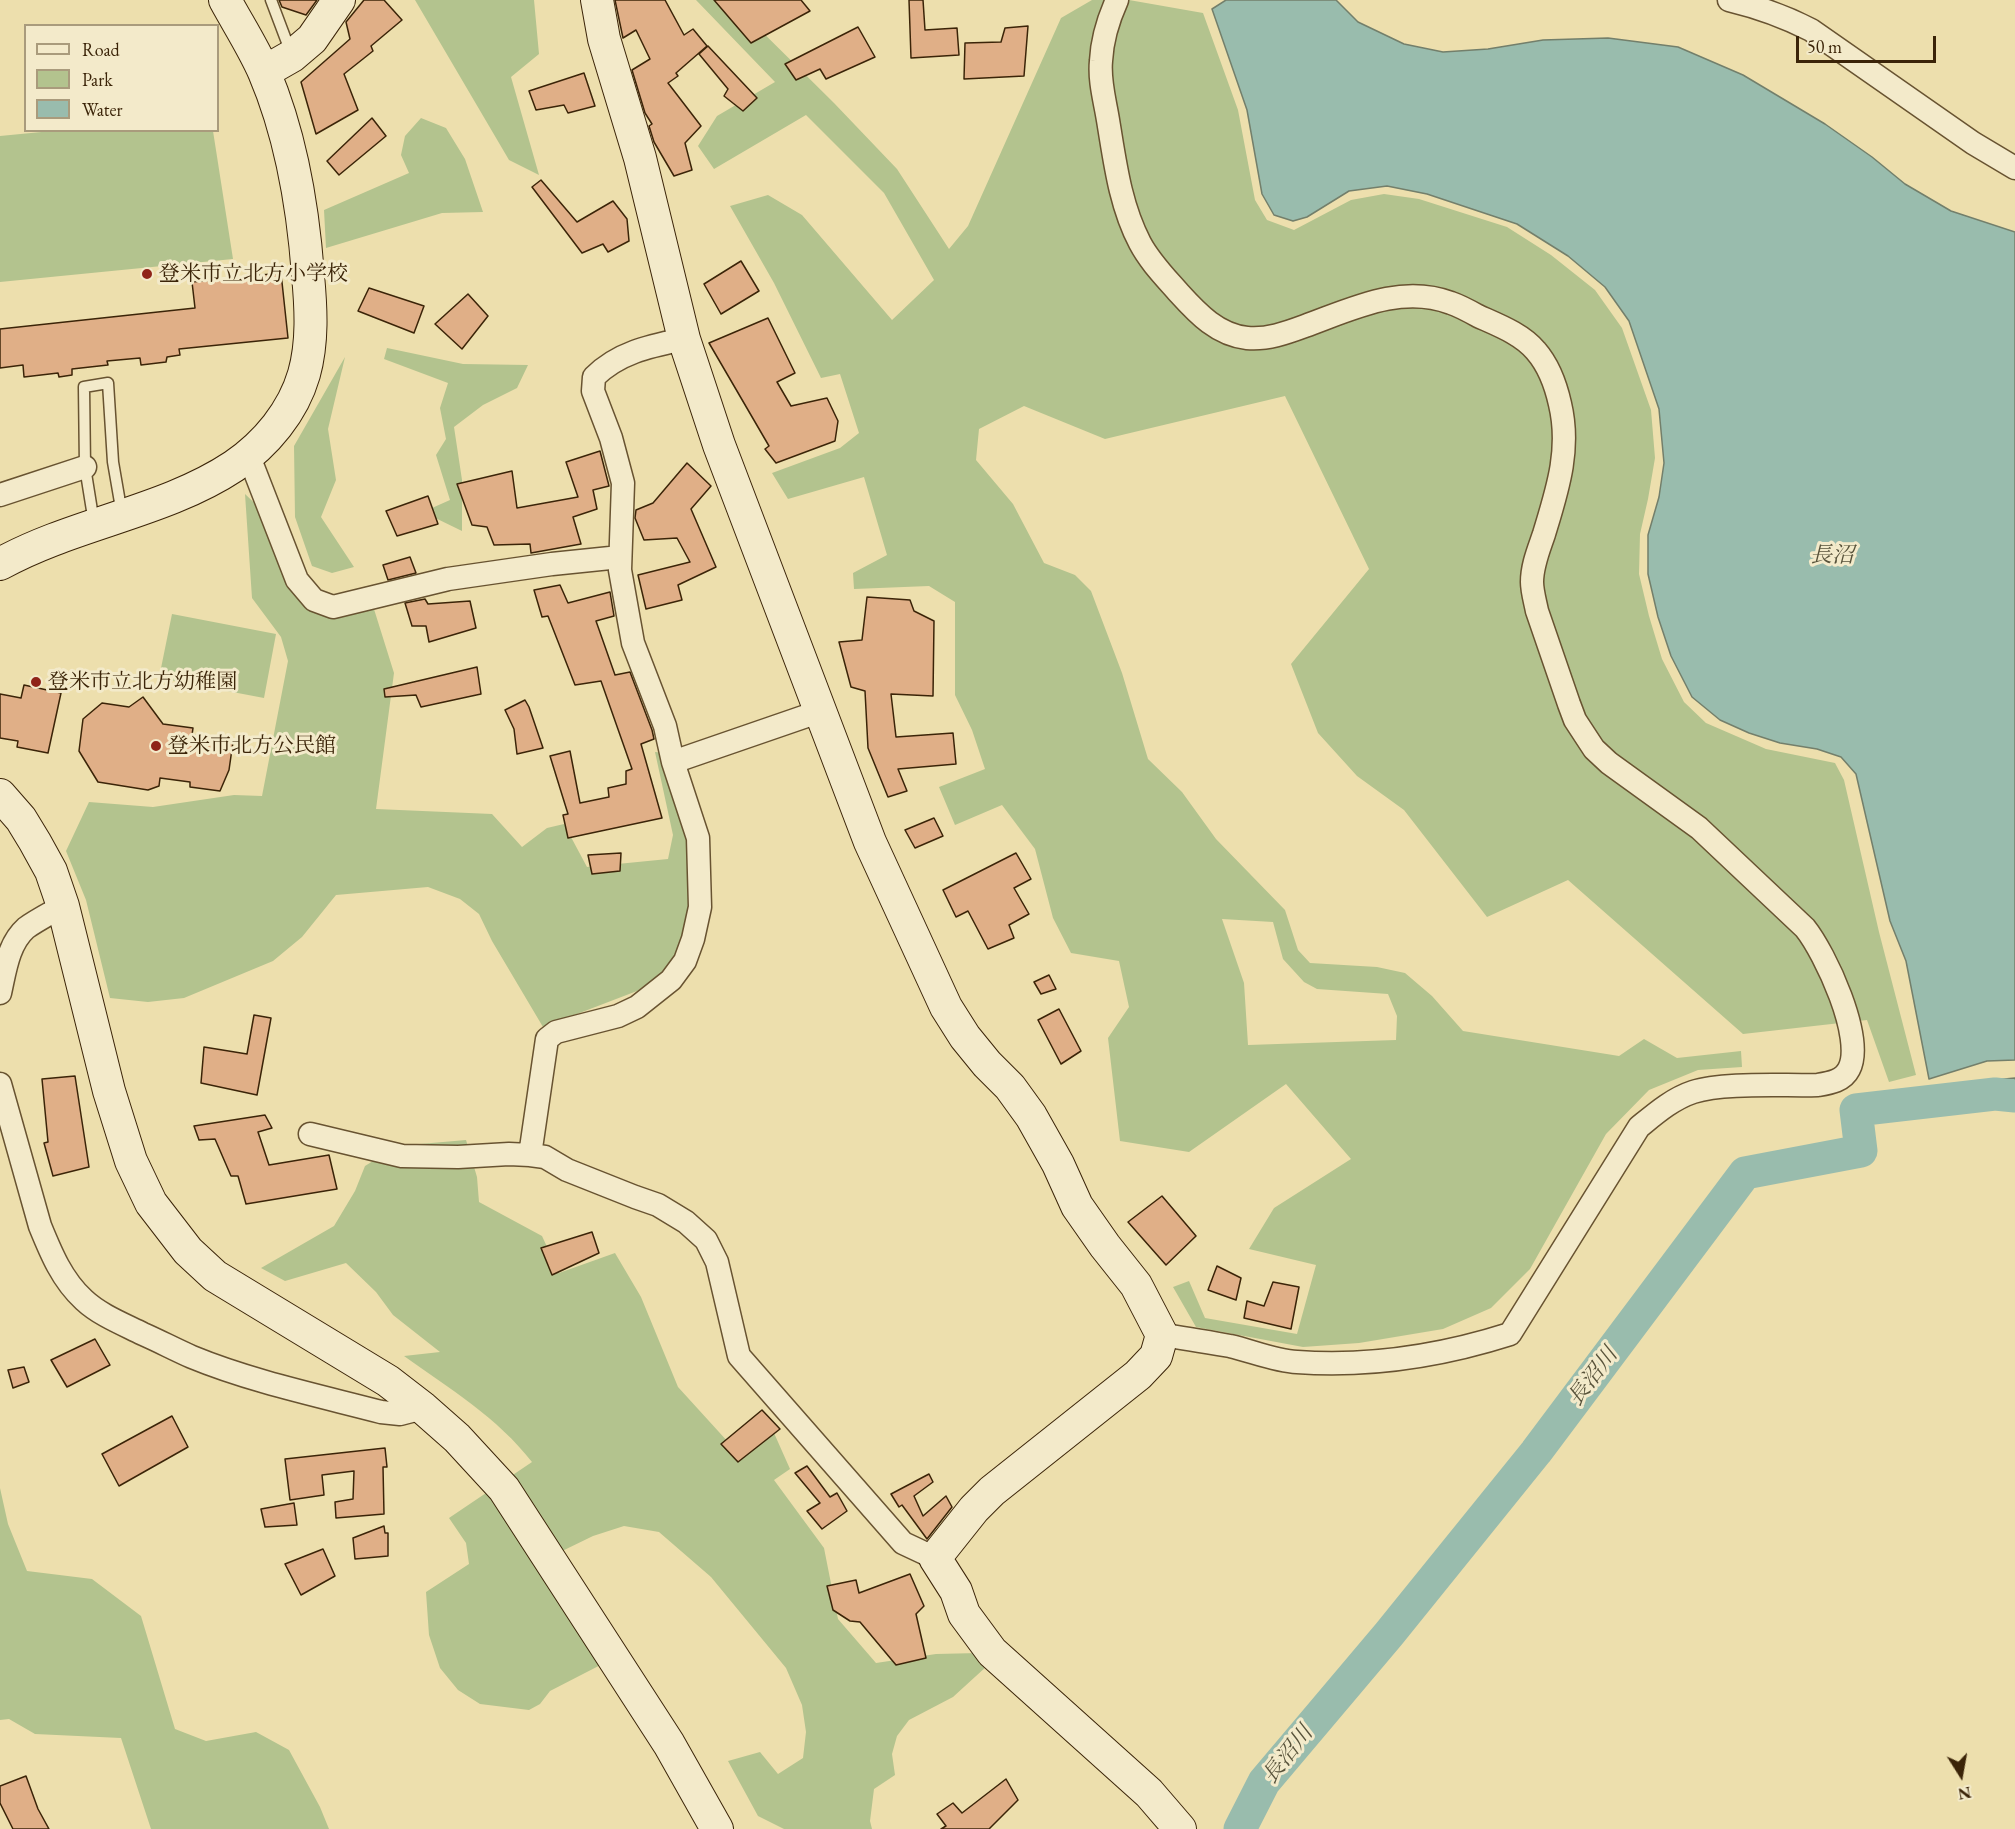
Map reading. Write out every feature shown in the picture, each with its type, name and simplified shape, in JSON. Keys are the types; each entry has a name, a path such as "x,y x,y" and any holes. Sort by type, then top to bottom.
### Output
{"street":[{"path":"0,564 24,550 183,493 226,470 248,454 263,441 290,409 304,373 310,343 311,322 307,256 298,196 282,126 264,72 225,0"},
{"path":"264,72 292,56 312,39 339,0"},
{"path":"597,0 604,39 640,158 684,339 719,444 870,842 946,1006 965,1037 1010,1087 1031,1116 1058,1164 1077,1206 1136,1284 1162,1335 1156,1356 1138,1375 992,1491 974,1509 935,1558"},
{"path":"1117,0 1103,40 1100,63 1102,86 1124,204 1131,225 1149,258 1192,308 1208,321 1234,335 1264,338 1283,334 1370,302 1394,296 1416,295 1451,303 1521,337 1536,350 1548,368 1557,390 1563,414 1565,438 1559,486 1534,565 1532,581 1537,611 1575,720 1594,749 1609,763 1700,828 1815,940 1838,985 1853,1059 1849,1071 1832,1083 1818,1086 1724,1087 1693,1092 1666,1106 1639,1128 1510,1334 1446,1352 1396,1360 1344,1362 1295,1362 1229,1346 1162,1335"},
{"path":"1729,0 1765,9 1811,30 1973,143 2015,168"},
{"path":"530,1155 547,1038 556,1032 618,1016 638,1006 671,980 685,961 693,939 700,907 698,838 673,762 664,726 633,643 620,570 623,483 611,438 593,391 594,377 614,361 643,347 684,339"},
{"path":"248,454 297,580 314,600 333,607 448,579 620,557"},
{"path":"2,492 86,467"},
{"path":"673,762 821,711"},
{"path":"0,795 21,819 51,871 63,906 109,1091 131,1161 141,1185 162,1220 188,1251 215,1276 388,1381 423,1407 478,1460 519,1510 669,1744 717,1829"},
{"path":"0,993 10,952 17,940 26,929 63,906"},
{"path":"0,1084 40,1226 59,1269 84,1300 115,1320 192,1357 231,1371 381,1413 400,1414 423,1407"},
{"path":"310,1134 402,1156 458,1157 509,1154 545,1157 567,1170 658,1204 686,1222 706,1240 717,1262 739,1356 903,1543 935,1558 956,1591 964,1614 992,1652 1149,1793 1180,1829"}],"lane":[{"path":"271,0 292,56"},
{"path":"108,383 113,462 108,519 86,467 84,387 108,383"}],"green space":[{"path":"415,0 534,0 539,54 511,77 539,175 509,160"},
{"path":"696,0 730,0 897,169 949,249 968,226 1061,18 1092,0 1129,0 1203,13 1238,110 1255,200 1267,220 1294,230 1351,200 1384,194 1419,199 1507,227 1551,255 1595,290 1622,328 1651,410 1655,458 1640,534 1639,574 1662,659 1684,702 1706,723 1766,749 1835,763 1844,780 1879,932 1916,1075 1889,1082 1867,1020 1743,1034 1568,880 1487,917 1404,810 1357,776 1318,733 1291,664 1369,569 1285,396 1105,439 1024,406 979,429 976,460 1013,504 1044,563 1075,575 1091,591 1122,673 1148,759 1182,792 1216,839 1285,910 1298,950 1310,963 1377,967 1405,973 1432,996 1463,1031 1619,1056 1644,1039 1677,1058 1741,1051 1742,1067 1698,1070 1649,1090 1606,1134 1530,1269 1491,1308 1443,1329 1359,1343 1303,1347 1196,1327 1173,1287 1189,1281 1205,1318 1297,1334 1316,1265 1249,1249 1274,1208 1351,1159 1286,1084 1189,1152 1120,1141 1108,1038 1129,1007 1119,961 1071,953 1053,918 1035,849 1002,805 955,825 939,787 985,769 972,730 955,695 955,602 929,586 854,589 853,573 887,555 864,477 788,499 772,473 840,448 859,433 840,374 821,378 774,283 730,206 768,195 802,215 892,320 934,280 884,193 806,115 714,169 698,146 717,116 775,82","holes":["1222,919 1273,922 1283,959 1304,982 1317,989 1388,994 1397,1016 1396,1040 1248,1045 1244,983"]},
{"path":"421,118 446,128 465,159 483,212 442,213 326,248 324,210 409,173 401,155 405,136"},
{"path":"41,132 213,132 233,259 0,282 0,136"},
{"path":"387,348 463,364 528,365 517,388 483,405 454,427 462,480 462,531 423,512 450,500 436,455 446,439 440,408 448,383 384,359"},
{"path":"345,357 328,429 336,480 321,517 354,567 332,573 312,566 295,517 294,446"},
{"path":"245,494 266,514 284,571 328,598 368,590 394,673 376,809 492,814 522,847 547,828 564,824 587,867 668,859 673,835 655,752 679,754 688,782 691,894 684,935 669,969 637,991 543,1027 492,941 479,914 460,899 428,887 336,895 302,937 273,961 184,998 148,1002 110,998 86,900 66,851 89,802 153,807 234,795 262,796 288,661 281,637 252,598"},
{"path":"172,614 276,634 264,698 159,678"},
{"path":"466,1140 477,1177 479,1202 542,1236 559,1273 615,1253 641,1297 678,1387 739,1454 774,1433 790,1469 774,1480 824,1548 838,1619 876,1663 936,1654 979,1653 987,1666 953,1697 909,1720 897,1736 892,1754 895,1775 874,1789 870,1821 872,1829 784,1829 758,1816 728,1761 760,1752 778,1774 803,1758 806,1732 802,1705 786,1668 711,1577 659,1532 624,1526 593,1536 556,1554 616,1657 550,1691 540,1704 529,1710 480,1704 458,1690 440,1668 429,1635 426,1592 469,1564 466,1543 449,1518 532,1462 504,1431 455,1392 404,1356 440,1352 393,1315 376,1292 346,1263 285,1281 261,1268 334,1226 355,1191 365,1166 397,1146"},
{"path":"0,1488 8,1524 27,1571 92,1579 141,1616 175,1729 206,1741 256,1732 289,1750 320,1807 329,1829 151,1829 121,1738 35,1734 9,1719 0,1720"}],"water":[{"name":"長沼","path":"1226,0 1336,0 1358,22 1404,44 1443,52 1488,49 1543,40 1608,38 1678,47 1743,75 1825,124 1905,184 1951,211 2015,232 2015,1060 1987,1061 1929,1079 1906,961 1890,921 1856,774 1841,757 1817,749 1780,743 1749,733 1720,720 1692,697 1671,656 1658,617 1648,574 1648,535 1659,497 1664,463 1659,409 1629,321 1605,287 1568,256 1517,224 1427,194 1387,186 1349,191 1307,217 1293,221 1274,215 1262,194 1247,110 1212,9"},
{"path":"2015,1078 2015,1108 1943,1107 1942,1091"}],"building":[{"path":"279,0 317,0 306,15 282,7"},
{"path":"364,0 384,0 402,20 371,46 373,51 344,74 358,110 316,134 301,82 350,39 346,22"},
{"path":"615,0 665,0 684,35 693,29 707,46 676,73 678,76 668,83 701,126 685,143 692,170 674,176 654,142 649,126 652,124 645,113 632,70 650,59 636,30 623,38"},
{"path":"714,0 801,0 810,11 751,43"},
{"path":"909,0 923,0 925,30 957,28 959,55 911,58"},
{"path":"1028,26 1024,76 964,79 965,43 1001,42 1005,28"},
{"path":"858,27 875,57 826,79 820,69 796,80 785,64"},
{"path":"708,46 757,98 743,111 724,96 728,89 699,54"},
{"path":"584,73 595,106 568,113 564,105 536,110 529,91"},
{"path":"372,118 386,136 339,175 327,161"},
{"path":"541,180 577,222 613,201 627,219 629,241 608,252 603,244 582,253 532,187"},
{"path":"741,261 759,291 721,314 704,284"},
{"path":"281,273 288,338 179,349 180,355 167,357 166,362 141,365 140,358 107,361 108,365 72,369 72,375 59,377 58,373 24,377 23,365 0,368 0,329 195,308 192,282"},
{"path":"369,288 424,306 414,333 358,311"},
{"path":"468,294 488,316 462,349 435,324"},
{"path":"768,318 795,373 777,382 791,406 827,398 838,421 835,441 776,463 765,449 769,446 709,343"},
{"path":"600,451 609,486 593,490 597,509 573,517 581,544 531,553 530,544 494,545 487,527 472,525 457,484 512,471 517,508 578,497 566,462"},
{"path":"687,463 711,486 691,509 716,567 678,585 682,600 646,609 638,575 690,562 677,538 644,540 635,518 636,510 653,503"},
{"path":"428,496 438,524 397,536 386,511"},
{"path":"410,557 416,573 388,580 383,565"},
{"path":"560,585 568,603 610,592 614,616 596,621 615,675 630,672 652,730 654,739 641,744 662,818 568,838 563,815 568,814 550,756 570,751 580,803 609,797 608,788 626,784 626,771 632,769 601,681 575,685 548,616 542,617 534,590"},
{"path":"867,597 910,600 914,611 934,621 933,696 891,694 896,737 953,733 956,764 898,769 907,791 888,797 868,748 865,691 851,687 839,642 862,640"},
{"path":"425,599 428,604 470,601 476,628 429,642 426,626 412,626 405,603"},
{"path":"477,667 481,694 421,707 416,695 385,697 384,689"},
{"path":"24,685 61,693 48,753 17,747 18,741 0,738 0,694 21,698"},
{"name":"登米市北方公民館","path":"143,697 163,724 193,728 192,735 233,742 229,770 220,791 190,787 190,782 160,778 159,786 148,790 98,782 79,751 83,719 102,703 129,707"},
{"path":"525,700 543,748 517,754 514,729 505,710"},
{"path":"934,818 943,836 915,848 905,830"},
{"path":"621,853 620,871 592,874 588,855"},
{"path":"1016,853 1031,879 1014,888 1029,914 1009,925 1014,938 988,949 968,911 956,917 943,890"},
{"path":"1049,975 1056,989 1041,994 1034,982"},
{"path":"1059,1009 1081,1051 1061,1064 1038,1020"},
{"path":"254,1015 271,1018 257,1095 201,1083 204,1047 247,1054"},
{"path":"75,1076 89,1167 53,1176 44,1143 48,1142 42,1079"},
{"path":"265,1115 272,1128 258,1132 269,1165 329,1155 337,1189 246,1204 238,1176 231,1176 215,1139 199,1140 194,1126"},
{"path":"1162,1196 1196,1236 1166,1265 1128,1222"},
{"path":"592,1232 599,1253 552,1275 541,1248"},
{"path":"1217,1266 1241,1278 1236,1300 1208,1290"},
{"path":"1273,1282 1299,1287 1291,1329 1244,1318 1247,1301 1264,1306"},
{"path":"95,1339 110,1365 67,1387 51,1360"},
{"path":"24,1367 29,1382 13,1388 8,1370"},
{"path":"762,1410 780,1429 738,1462 721,1444"},
{"path":"172,1416 188,1447 119,1486 102,1454"},
{"path":"385,1448 387,1467 383,1467 384,1514 336,1518 335,1502 353,1499 354,1471 322,1475 324,1495 290,1500 285,1459"},
{"path":"807,1466 830,1497 837,1493 847,1511 822,1529 807,1511 820,1503 795,1473"},
{"path":"929,1474 933,1482 914,1496 923,1516 946,1496 952,1507 927,1539 902,1505 899,1507 891,1494"},
{"path":"294,1503 297,1525 265,1527 261,1509"},
{"path":"384,1526 385,1533 388,1533 388,1556 355,1559 353,1538"},
{"path":"323,1549 335,1576 301,1595 285,1564"},
{"path":"910,1574 924,1606 916,1614 926,1658 896,1665 860,1622 850,1621 833,1610 827,1586 856,1580 859,1593"},
{"path":"26,1776 38,1809 49,1829 13,1829 0,1803 0,1786"},
{"path":"1006,1779 1018,1800 989,1829 941,1829 946,1826 937,1814 953,1803 962,1813"}],"waterway":[{"name":"長沼川","path":"1240,1829 1264,1782 1389,1634 1536,1452 1745,1173 1861,1151 1856,1110 1995,1094 2015,1096"}],"place":[{"name":"登米市立北方小学校","path":"147,274"},
{"name":"登米市立北方幼稚園","path":"36,682"},
{"name":"登米市北方公民館","path":"156,746"}]}
